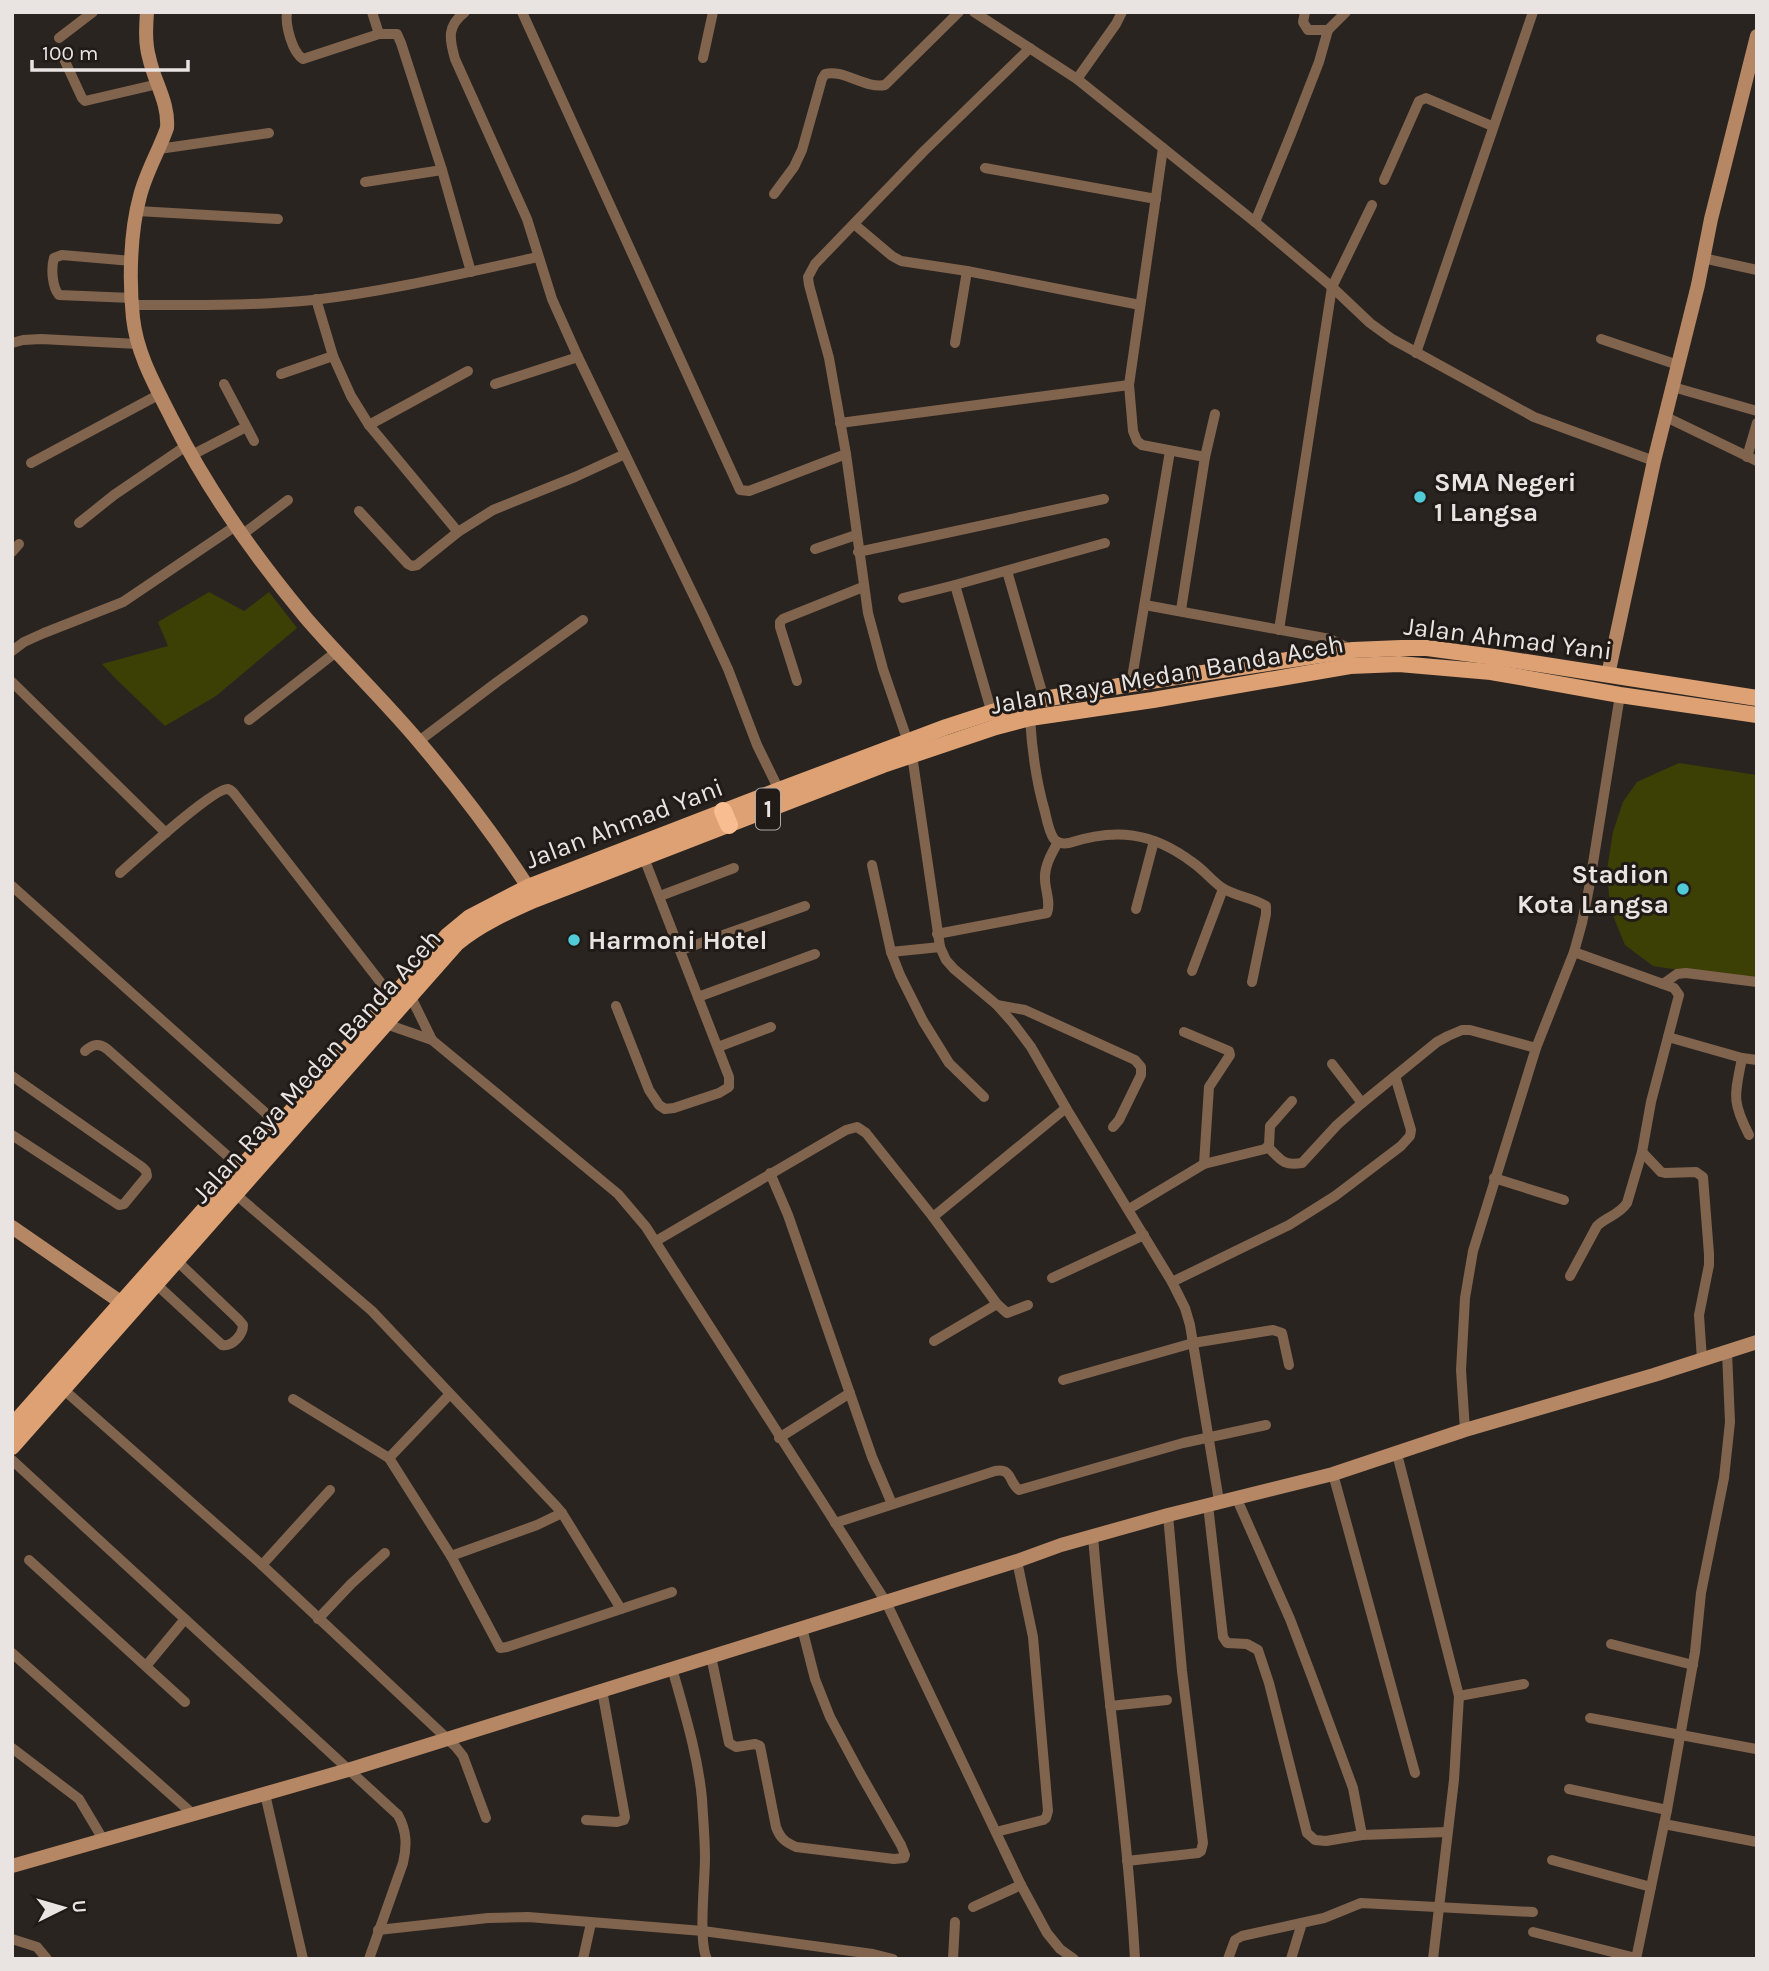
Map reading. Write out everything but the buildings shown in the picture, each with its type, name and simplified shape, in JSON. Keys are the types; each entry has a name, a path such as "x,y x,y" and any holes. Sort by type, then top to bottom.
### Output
{"main road":[{"path":"147,12 148,56 168,119 167,128 143,186 137,211 132,261 132,302 138,344 147,369 189,450 240,529 299,608 419,741 477,813 528,887"},
{"path":"1608,675 1664,416 1711,219 1751,87 1757,36"},
{"name":"Jalan Ahmad Yani","path":"14,1419 230,1189 240,1167 458,926 481,910 528,887 726,818 779,789 994,720 1044,699 1131,684 1353,650 1427,648 1757,698"},
{"name":"Jalan Raya Medan Banda Aceh","path":"994,720 1030,718 1350,666 1378,664 1491,672 1620,695 1757,715"},
{"name":"Jalan Raya Medan Banda Aceh","path":"12,1447 156,1284 230,1189 470,932 534,900 644,859 726,818 910,748"},
{"path":"12,1227 122,1303"},
{"path":"12,1866 348,1770 1093,1536 1333,1474 1465,1430 1757,1342"}],"street":[{"path":"60,38 93,12"},
{"path":"287,12 293,43 300,59 307,59 379,34 394,33 399,37 442,170 471,272"},
{"path":"372,12 379,34"},
{"path":"465,12 452,26 450,36 455,59 527,219 552,299 704,617 728,669 757,745 779,789"},
{"path":"522,12 740,490 745,492 846,454"},
{"path":"704,58 713,12"},
{"path":"774,194 794,167 802,150 825,74 833,73 875,86 885,85 959,12"},
{"path":"1077,79 1122,12"},
{"path":"1305,12 1303,22 1308,30 1328,30"},
{"path":"1255,222 1305,98 1328,30 1346,12"},
{"path":"1416,353 1533,12"},
{"path":"982,14 1077,79 1255,222 1370,323 1392,339 1534,418 1654,461"},
{"path":"1030,48 815,264 808,277 841,423 863,587 877,649 910,748 940,947 954,969 997,1005 1031,1047 1185,1308 1207,1436 1223,1637 1227,1643 1247,1644 1258,1650 1307,1833 1319,1841 1362,1835 1447,1832"},
{"path":"63,57 85,102 158,84"},
{"path":"1384,180 1422,99 1426,98 1492,126"},
{"path":"159,149 269,133"},
{"path":"1163,148 1129,385 1133,431 1136,442 1147,446 1205,457"},
{"path":"985,168 1156,199"},
{"path":"365,182 442,170"},
{"path":"1279,630 1332,287 1373,205"},
{"path":"137,211 278,219"},
{"path":"854,224 901,261 968,271 1140,305"},
{"path":"132,261 62,256 54,258 55,289 59,295 132,302 241,305 316,299 402,286 538,257"},
{"path":"1703,258 1757,270"},
{"path":"955,343 968,271"},
{"path":"316,299 333,356 351,396 369,425 458,532"},
{"path":"12,343 41,339 138,344"},
{"path":"1601,340 1678,365"},
{"path":"281,374 333,356"},
{"path":"495,384 578,357"},
{"path":"369,425 468,371"},
{"path":"223,384 254,441"},
{"path":"841,423 1129,385"},
{"path":"1673,387 1757,411"},
{"path":"31,463 160,394"},
{"path":"1181,610 1205,457 1215,414"},
{"path":"1664,416 1752,459 1757,423"},
{"path":"79,523 114,495 189,450 246,427"},
{"path":"1131,684 1170,451"},
{"path":"359,511 412,566 426,560 458,532 493,510 625,454"},
{"path":"858,552 1104,499"},
{"path":"12,651 44,633 123,602 288,500"},
{"path":"815,549 856,535"},
{"path":"903,598 1105,543"},
{"path":"1007,571 1044,699"},
{"path":"956,585 994,720"},
{"path":"797,681 780,622 863,587"},
{"path":"1145,605 1330,639 1353,650"},
{"path":"419,741 583,620"},
{"path":"249,720 336,652"},
{"path":"12,682 166,833"},
{"path":"1465,1430 1461,1370 1465,1298 1473,1251 1536,1048 1574,952 1590,888 1620,695"},
{"path":"1030,718 1039,793 1050,831 1058,842 1063,844 1115,833 1131,834 1154,841 1178,851 1223,889 1266,906 1252,982"},
{"path":"120,873 214,795 226,789 230,790 392,997"},
{"path":"1136,909 1154,841"},
{"path":"937,934 1047,913 1049,908 1044,876 1047,863 1058,842"},
{"path":"616,1006 649,1090 654,1100 665,1109 719,1093 729,1087 729,1077 718,1047 644,859"},
{"path":"872,866 891,951 900,975 923,1021 950,1063 984,1097"},
{"path":"660,896 734,868"},
{"path":"12,886 278,1125"},
{"path":"1192,971 1223,889"},
{"path":"681,950 805,906"},
{"path":"891,951 940,947"},
{"path":"1570,1276 1597,1226 1625,1207 1642,1152 1651,1102 1679,995 1674,988 1574,952"},
{"path":"698,998 815,954"},
{"path":"1663,984 1677,974 1686,973 1757,982"},
{"path":"410,995 432,1040"},
{"path":"997,1005 1025,1010 1135,1060 1141,1067 1141,1075 1119,1121 1113,1127"},
{"path":"386,1024 432,1040 633,1209 886,1602 1046,1933 1058,1954 1074,1959"},
{"path":"718,1047 771,1027"},
{"path":"1292,1101 1270,1126 1268,1147 1281,1161 1290,1165 1302,1163 1337,1125 1437,1042 1462,1030 1536,1048"},
{"path":"1184,1032 1229,1051 1230,1055 1209,1087 1204,1164"},
{"path":"1668,1037 1757,1060"},
{"path":"85,1051 94,1045 107,1048 240,1167"},
{"path":"1742,1058 1735,1098 1737,1112 1749,1135"},
{"path":"1332,1064 1362,1103"},
{"path":"12,1076 142,1167 147,1176 124,1204 119,1205 12,1135"},
{"path":"1172,1282 1289,1225 1335,1196 1401,1146 1410,1136 1411,1130 1395,1076"},
{"path":"933,1217 1066,1108"},
{"path":"656,1241 846,1130 857,1127 866,1133 933,1217 998,1304 1007,1313 1027,1305"},
{"path":"1129,1209 1204,1164 1262,1151 1268,1147"},
{"path":"1642,1152 1661,1172 1696,1172 1703,1177 1709,1265 1699,1315 1702,1360"},
{"path":"769,1174 788,1215 872,1457 892,1504"},
{"path":"1494,1178 1564,1200"},
{"path":"230,1189 399,1337 562,1513 621,1609"},
{"path":"1052,1278 1144,1235"},
{"path":"156,1284 222,1345 231,1344 242,1333 243,1325 238,1319 176,1260"},
{"path":"934,1341 998,1304"},
{"path":"1063,1380 1193,1343 1276,1330 1282,1333 1284,1338 1289,1365"},
{"path":"1533,1933 1636,1959 1667,1810 1693,1665 1701,1593 1724,1478 1730,1422 1727,1352"},
{"path":"63,1389 262,1565 447,1739 463,1756 486,1818"},
{"path":"779,1438 850,1392"},
{"path":"389,1458 450,1394"},
{"path":"293,1399 389,1458 451,1556 500,1648 672,1592"},
{"path":"835,1523 1003,1470 1016,1488 1022,1489 1207,1436 1266,1425"},
{"path":"1397,1454 1458,1696 1454,1780 1433,1959"},
{"path":"12,1460 398,1815 406,1836 406,1849 369,1959"},
{"path":"1333,1474 1415,1773"},
{"path":"262,1565 330,1490"},
{"path":"1236,1497 1290,1619 1315,1685 1353,1788 1362,1835"},
{"path":"451,1556 537,1525 562,1513"},
{"path":"1127,1861 1198,1853 1203,1843 1182,1671 1168,1515"},
{"path":"1093,1536 1135,1959"},
{"path":"318,1619 384,1553"},
{"path":"29,1560 185,1702"},
{"path":"996,1832 1043,1820 1048,1811 1033,1637 1017,1561"},
{"path":"146,1666 185,1619"},
{"path":"711,1656 729,1743 736,1747 755,1744 760,1746 780,1837 796,1847 904,1858 901,1844 860,1773 821,1696 802,1628"},
{"path":"1611,1644 1693,1665"},
{"path":"12,1653 194,1815"},
{"path":"672,1668 700,1786 705,1857 703,1931 707,1959"},
{"path":"1458,1696 1524,1684"},
{"path":"586,1819 617,1822 625,1818 602,1690"},
{"path":"1110,1706 1167,1700"},
{"path":"1590,1718 1756,1749"},
{"path":"12,1748 79,1799 104,1841"},
{"path":"1570,1789 1667,1810"},
{"path":"265,1794 303,1959"},
{"path":"1664,1824 1757,1842"},
{"path":"1552,1860 1651,1886"},
{"path":"973,1907 1021,1885"},
{"path":"1228,1959 1235,1941 1242,1936 1341,1913 1361,1903 1533,1912"},
{"path":"378,1930 488,1918 564,1919 703,1931 893,1959"},
{"path":"953,1959 955,1922"},
{"path":"583,1959 591,1923"},
{"path":"1291,1959 1302,1923"},
{"path":"12,1939 37,1947 47,1959"}],"shaded area":[{"path":"209,592 244,611 269,592 297,628 216,696 165,726 102,664 168,646 158,622"},
{"name":"Stadion Kota Langsa","path":"1679,763 1757,775 1757,982 1653,966 1625,945 1610,908 1607,870 1613,832 1623,802 1637,782"}],"place":[{"name":"SMA Negeri 1 Langsa","path":"1420,497"},
{"name":"Stadion Kota Langsa","path":"1683,889"},
{"name":"Harmoni Hotel","path":"574,940"}]}
